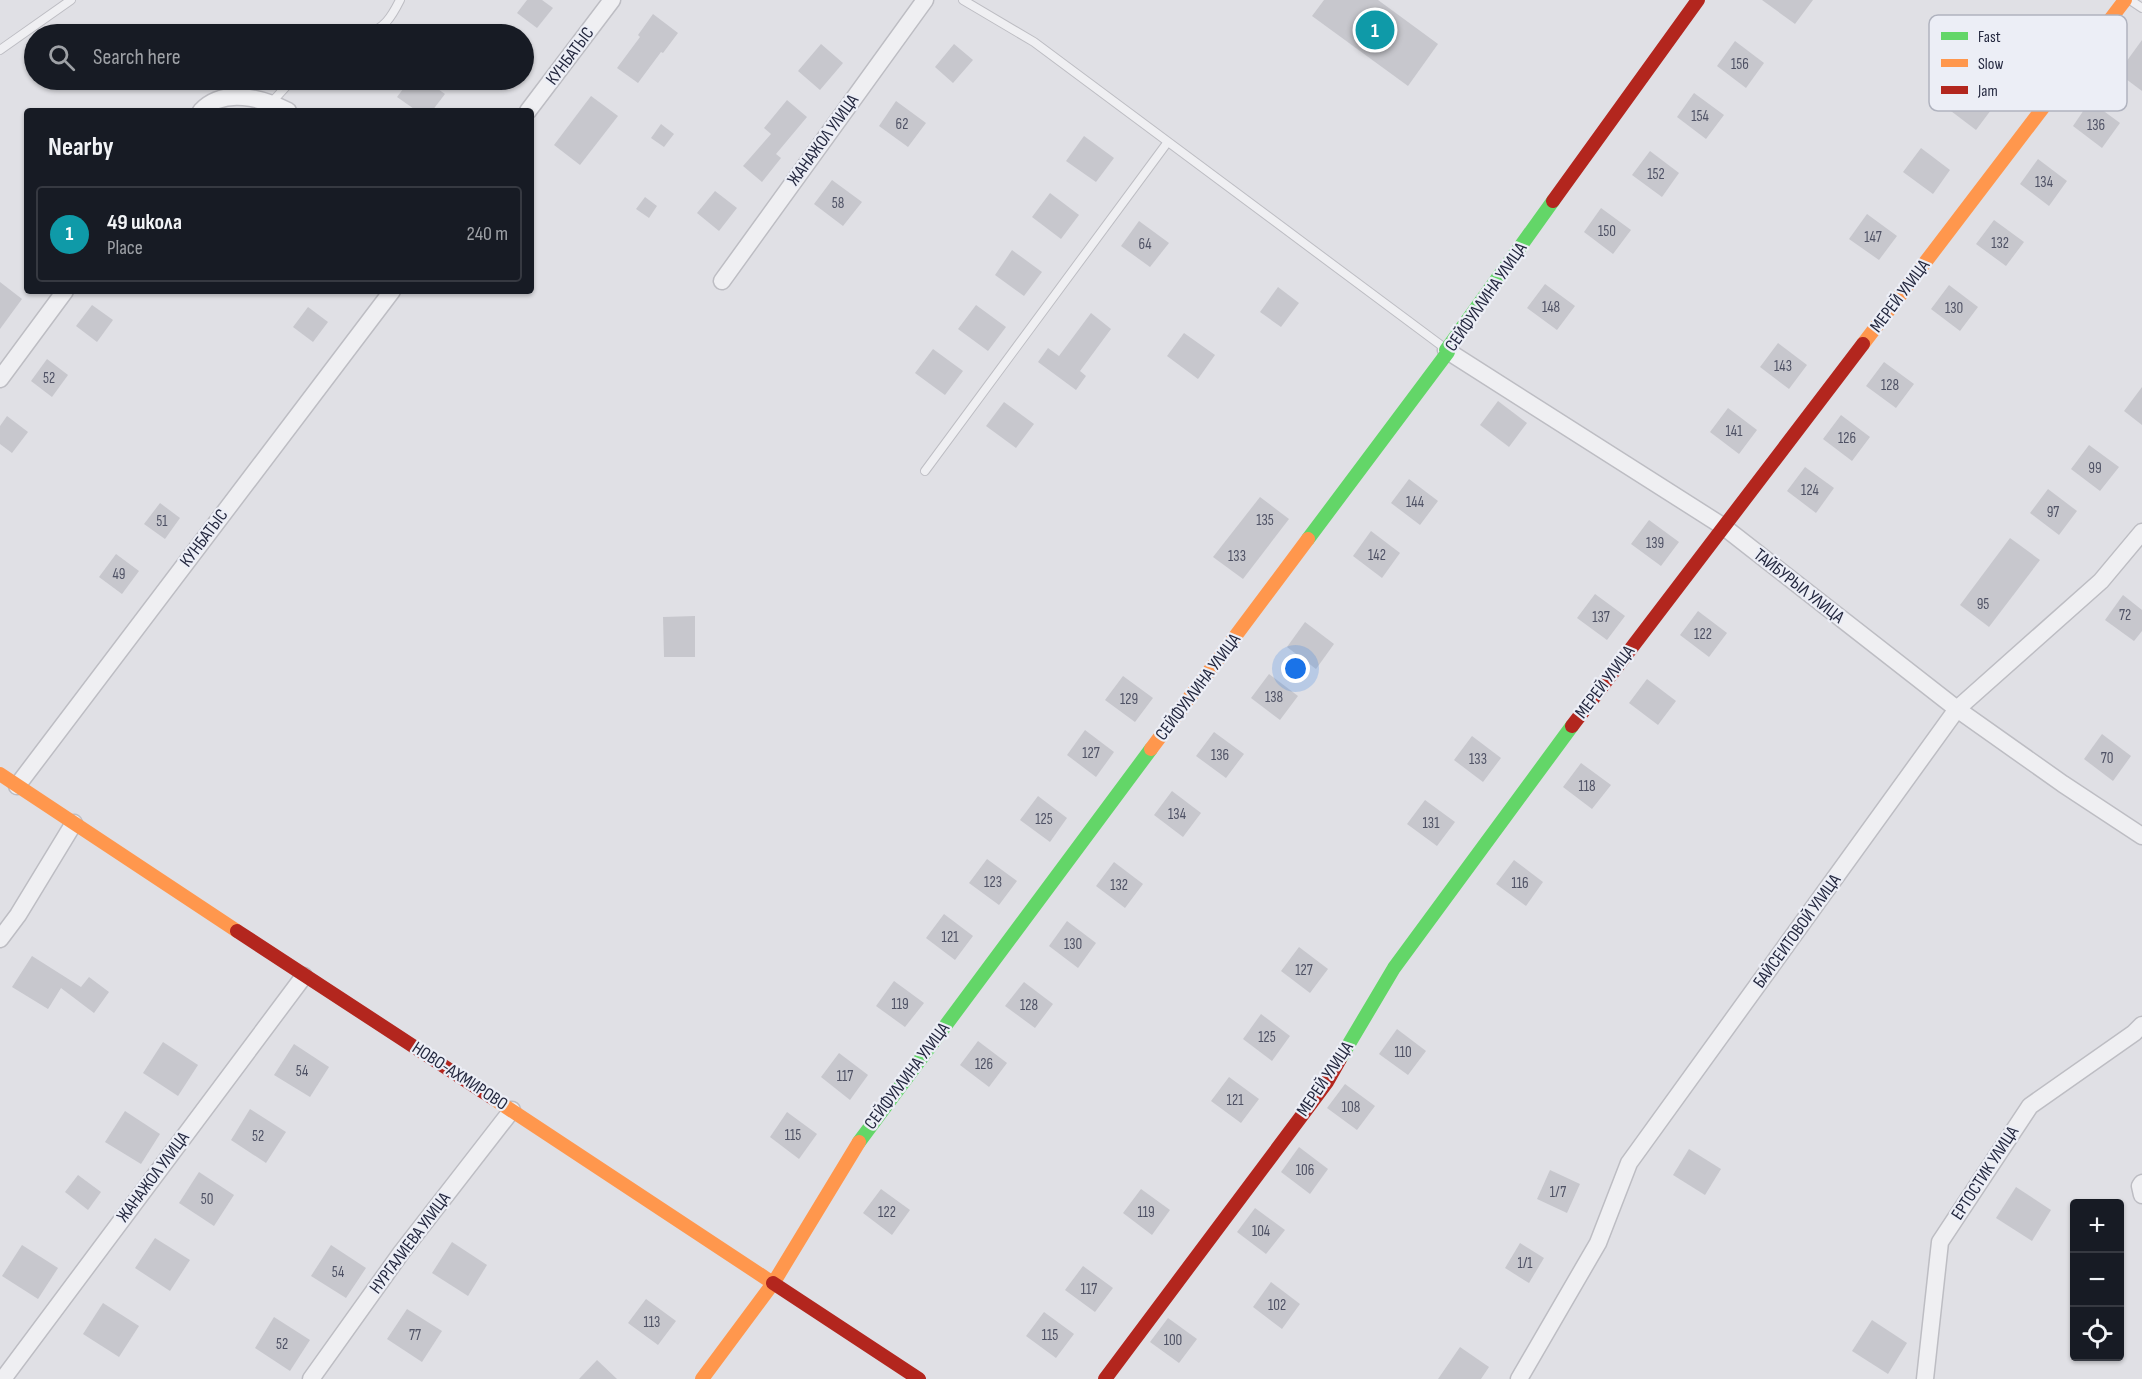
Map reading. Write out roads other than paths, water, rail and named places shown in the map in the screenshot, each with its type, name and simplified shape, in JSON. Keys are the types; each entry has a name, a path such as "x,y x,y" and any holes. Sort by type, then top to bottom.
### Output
{"street":[{"name":"КУНБАТЫС","path":"530,108 612,0"},
{"name":"ЖАНАЖОЛ УЛИЦА","path":"722,281 925,0"},
{"name":"СЕЙФУЛЛИНА УЛИЦА","path":"702,1379 774,1282 866,1130 1323,521 1448,351 1446,350 1698,0"},
{"name":"МЕРЕЙ УЛИЦА","path":"2115,15 2126,0"},
{"path":"204,108 224,98 247,97 282,108"},
{"name":"МЕРЕЙ УЛИЦА","path":"1105,1379 1327,1082 1394,968 1557,746 2041,111"},
{"path":"0,379 63,294"},
{"name":"КУНБАТЫС","path":"17,786 390,294"},
{"name":"ТАЙБУРЫЛ УЛИЦА","path":"1446,350 1724,527 1957,709 2063,784 2142,836"},
{"name":"БАЙСЕИТОВОЙ УЛИЦА","path":"1519,1379 1598,1243 1629,1163 1957,709 2102,581 2142,531"},
{"name":"НОВО-АХМИРОВО","path":"0,774 919,1379"},
{"path":"0,939 18,915 74,823"},
{"name":"ЖАНАЖОЛ УЛИЦА","path":"3,1379 304,976"},
{"name":"ЕРТОСТИК УЛИЦА","path":"1925,1379 1940,1242 2030,1106 2142,1025"},
{"name":"НУРГАЛИЕВА УЛИЦА","path":"311,1379 401,1253 512,1110"},
{"path":"2142,1183 2140,1186 2142,1195"}],"lane":[{"path":"37,24 71,0"},
{"path":"385,24 391,18 400,0"},
{"path":"963,0 1034,42 1446,350"},
{"path":"2130,0 2142,8"},
{"path":"0,50 24,33"},
{"path":"271,103 283,90"},
{"path":"925,471 1167,143"}],"place":[{"name":"49 школа","path":"1375,30"}]}
